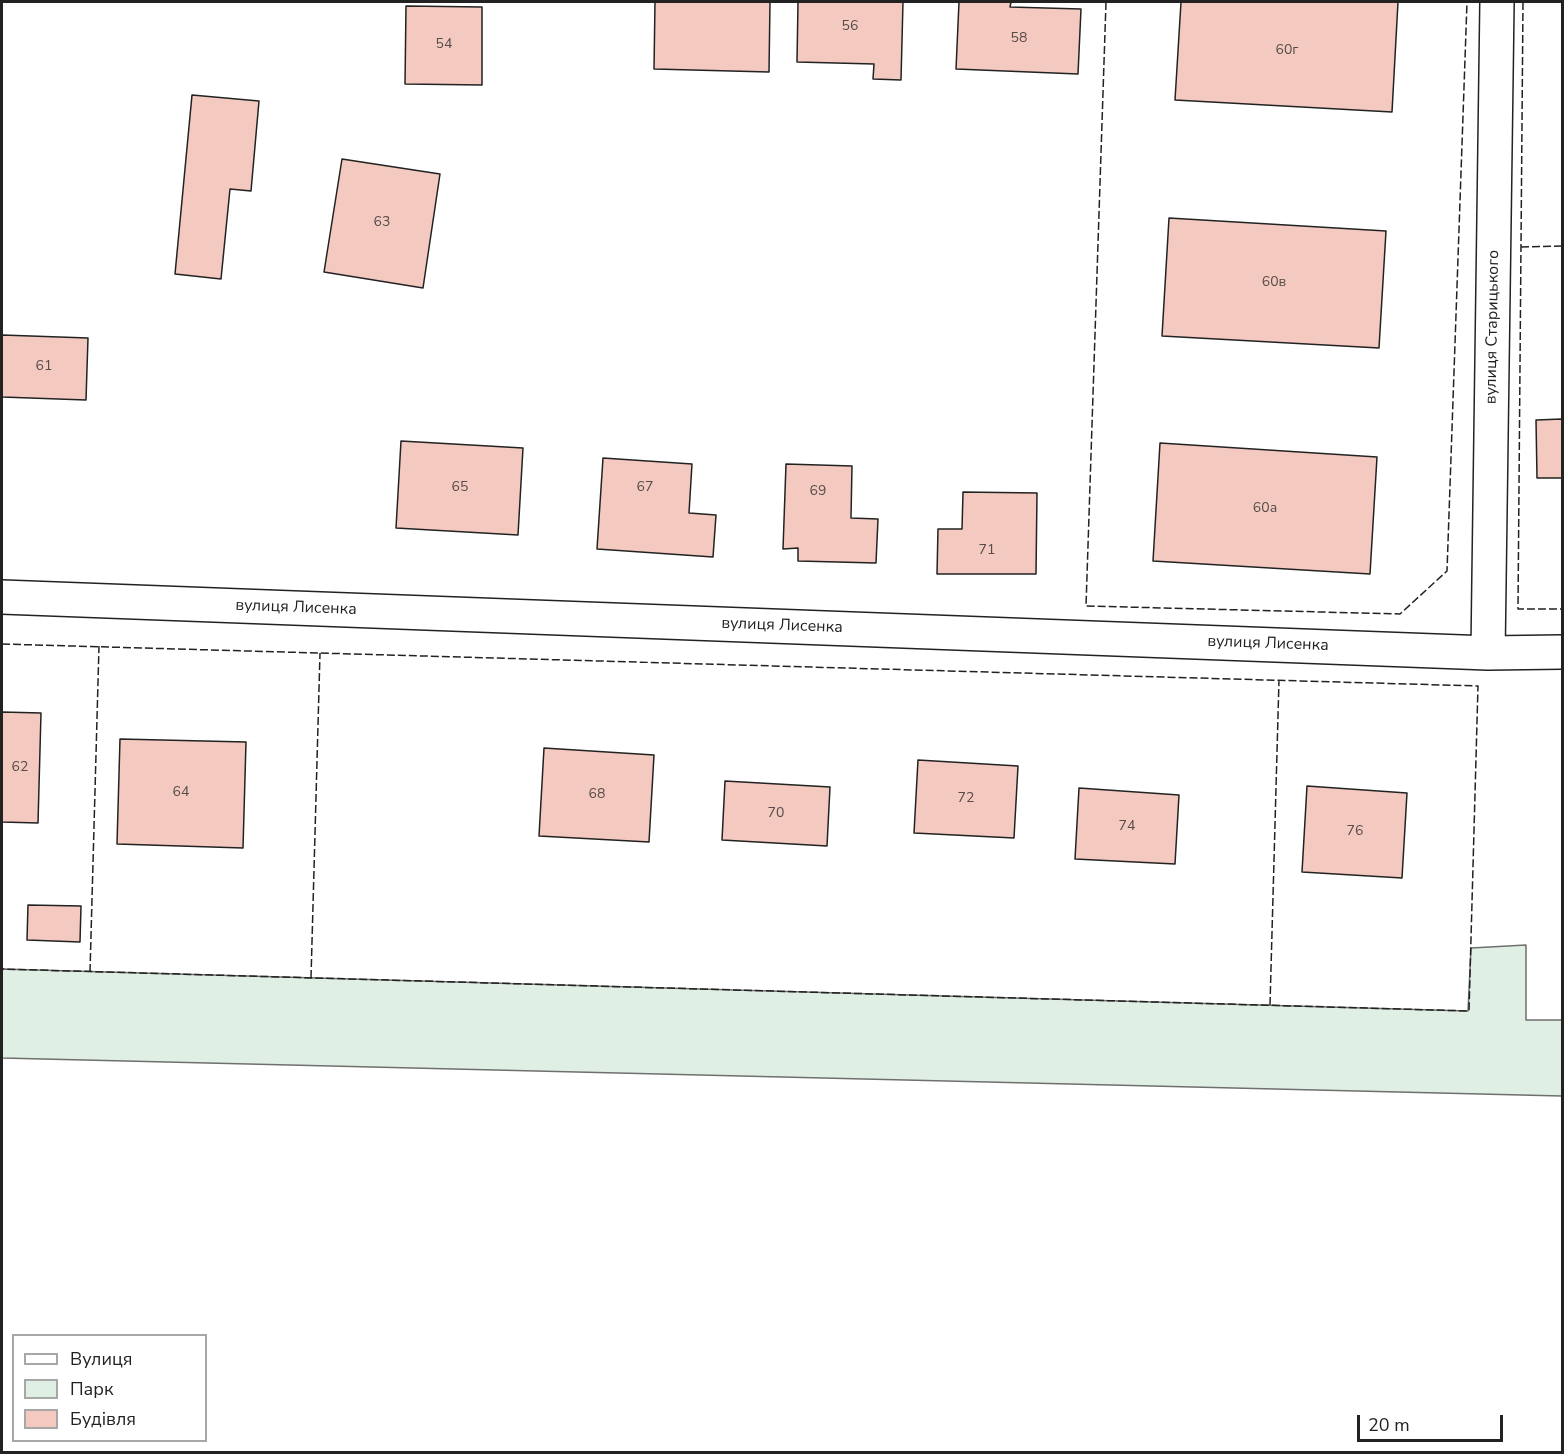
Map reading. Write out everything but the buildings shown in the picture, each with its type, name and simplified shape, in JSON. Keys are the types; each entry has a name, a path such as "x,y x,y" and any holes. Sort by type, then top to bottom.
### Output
{"street":[{"name":"вулиця Старицького","path":"1488,653 1497,2"},
{"name":"вулиця Лисенка","path":"2,597 1488,653 1563,652"}],"green space":[{"path":"1526,945 1526,1020 1562,1020 1562,1096 2,1058 2,969 1468,1011 1471,948"}],"fence":[{"path":"1106,2 1086,606 1400,614 1447,571 1467,2"},
{"path":"1523,2 1518,609 1562,609"},
{"path":"1521,247 1562,246"},
{"path":"2,644 1478,686 1469,1011 2,969"},
{"path":"90,972 99,646"},
{"path":"311,978 320,653"},
{"path":"1270,1005 1279,680"}]}
